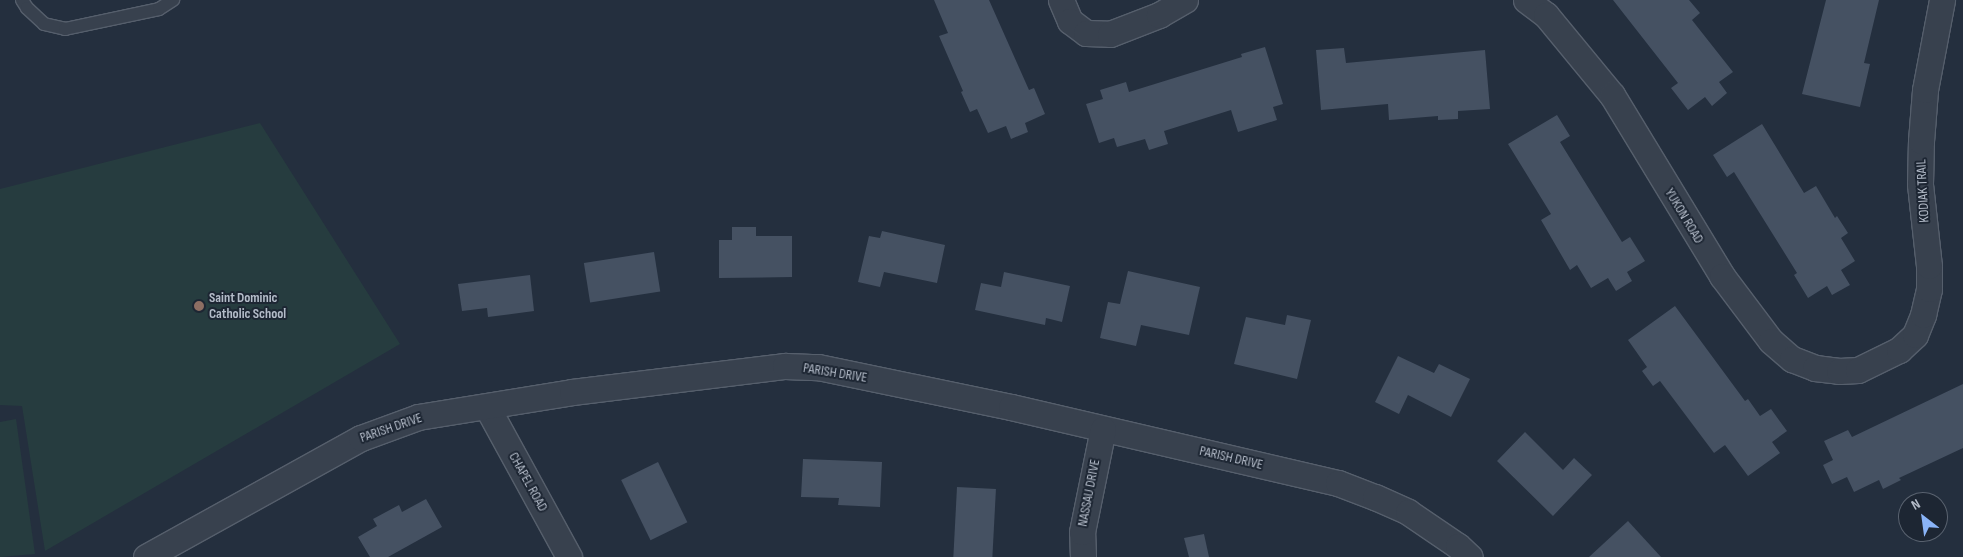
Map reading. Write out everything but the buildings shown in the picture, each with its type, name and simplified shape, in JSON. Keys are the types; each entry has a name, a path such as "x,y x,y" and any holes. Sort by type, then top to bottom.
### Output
{"street":[{"path":"1061,0 1070,21 1086,33 1110,34 1159,15 1185,0"},
{"name":"YUKON ROAD","path":"1526,0 1546,15 1612,95 1722,276 1771,341 1792,360 1815,368 1839,372 1858,370 1878,362"},
{"name":"KODIAK TRAIL","path":"1878,362 1898,350 1915,335 1923,315 1929,289 1929,266 1920,184 1921,141 1925,90 1942,0"},
{"name":"PARISH DRIVE","path":"146,557 361,438 418,416 487,407 592,389 785,366 818,367 1103,429 1338,483 1375,496 1408,512 1458,546 1470,557"},
{"name":"CHAPEL ROAD","path":"487,407 570,557"},
{"name":"NASSAU DRIVE","path":"1082,557 1083,524 1103,429"}],"lane":[{"path":"22,0 27,8 44,24 66,29 159,9 173,0"}],"green space":[{"name":"Saint Dominic Catholic School","path":"260,123 400,344 45,551 22,406 0,405 0,189"},
{"path":"16,419 35,554 0,557 0,422"}],"place":[{"name":"Saint Dominic Catholic School","path":"199,306"}]}
